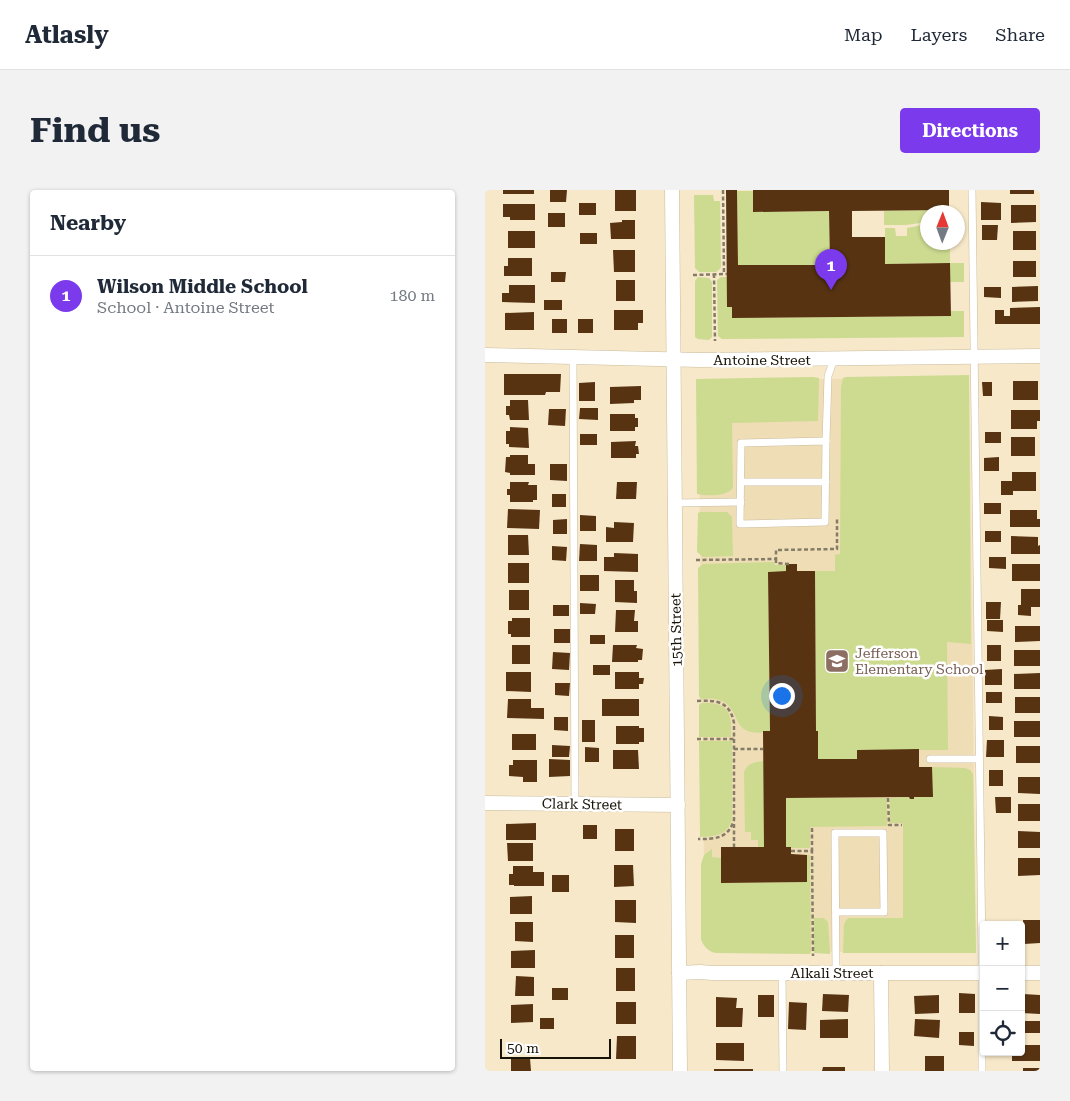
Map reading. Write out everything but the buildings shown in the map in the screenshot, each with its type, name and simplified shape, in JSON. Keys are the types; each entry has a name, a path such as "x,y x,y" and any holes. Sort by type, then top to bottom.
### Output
{"street":[{"name":"15th Street","path":"672,190 680,1071"},
{"name":"Antoine Street","path":"485,355 674,360 1040,356"},
{"name":"Clark Street","path":"485,803 679,805"},
{"name":"Alkali Street","path":"679,973 980,973"},
{"path":"881,973 881,1071"},
{"path":"1025,973 1040,973"}],"lane":[{"path":"972,190 983,966"},
{"path":"573,357 575,804"},
{"path":"826,441 741,443 740,524 825,522 828,376 834,359"},
{"path":"741,482 826,482"},
{"path":"675,503 741,502"},
{"path":"930,759 979,759"},
{"path":"836,912 884,912 883,833 835,834 836,973"},
{"path":"782,973 783,1071"},
{"path":"982,1071 983,1011"}],"path":[{"path":"693,275 725,274 723,190"},
{"path":"714,274 715,341"},
{"path":"789,564 776,563 776,550 837,549 837,511"},
{"path":"696,560 776,559"},
{"path":"697,701 719,702 728,708 733,717 734,847"},
{"path":"697,739 734,739"},
{"path":"734,749 763,749"},
{"path":"888,798 889,825 901,825"},
{"path":"699,839 723,836 730,829 734,820"},
{"path":"812,828 813,956"},
{"path":"791,851 812,851"}],"shaded area":[{"name":"Jefferson Elementary School","path":"969,378 976,952 717,952 705,942 698,380"}],"green space":[{"path":"737,191 753,191 753,212 829,211 830,265 738,265"},
{"path":"694,195 713,195 714,201 720,201 721,267 716,272 699,272 695,268"},
{"path":"920,210 920,223 884,225 884,211"},
{"path":"920,225 920,250 950,250 950,263 885,264 885,228 895,228 896,236 907,236 907,228"},
{"path":"950,263 964,263 964,282 950,282"},
{"path":"698,277 709,278 712,282 712,337 709,340 695,337 695,281"},
{"path":"721,277 727,277 727,307 732,307 732,318 951,316 951,311 964,311 964,337 722,339 718,336 717,282"},
{"path":"969,375 971,644 947,642 948,750 857,750 857,759 818,759 818,731 816,731 815,571 835,571 835,555 840,554 841,387 843,378"},
{"path":"819,378 818,421 732,423 733,488 721,494 697,494 696,379"},
{"path":"727,512 732,517 733,556 703,557 697,552 698,513"},
{"path":"774,562 775,565 786,565 786,571 768,572 770,731 761,733 744,729 728,705 722,701 701,699 699,696 698,568 703,564"},
{"path":"701,703 718,704 727,710 731,721 731,737 699,737 699,705"},
{"path":"699,741 732,741 732,820 727,829 720,834 700,837"},
{"path":"764,761 764,847 758,847 758,840 751,840 751,832 745,832 744,772 752,764"},
{"path":"932,767 965,768 973,774 976,953 843,953 844,925 849,918 903,918 903,823 890,823 890,798 909,797 914,799 914,797 932,797"},
{"path":"786,798 887,798 887,826 810,827 809,848 786,847"},
{"path":"712,849 712,857 721,858 722,883 807,882 807,855 810,855 810,954 716,953 703,944 701,939 701,864 704,855"},
{"path":"814,918 824,918 828,922 830,954 814,953"}],"place":[{"name":"Wilson Middle School","path":"831,290"},
{"name":"Jefferson Elementary School","path":"837,661"}]}
